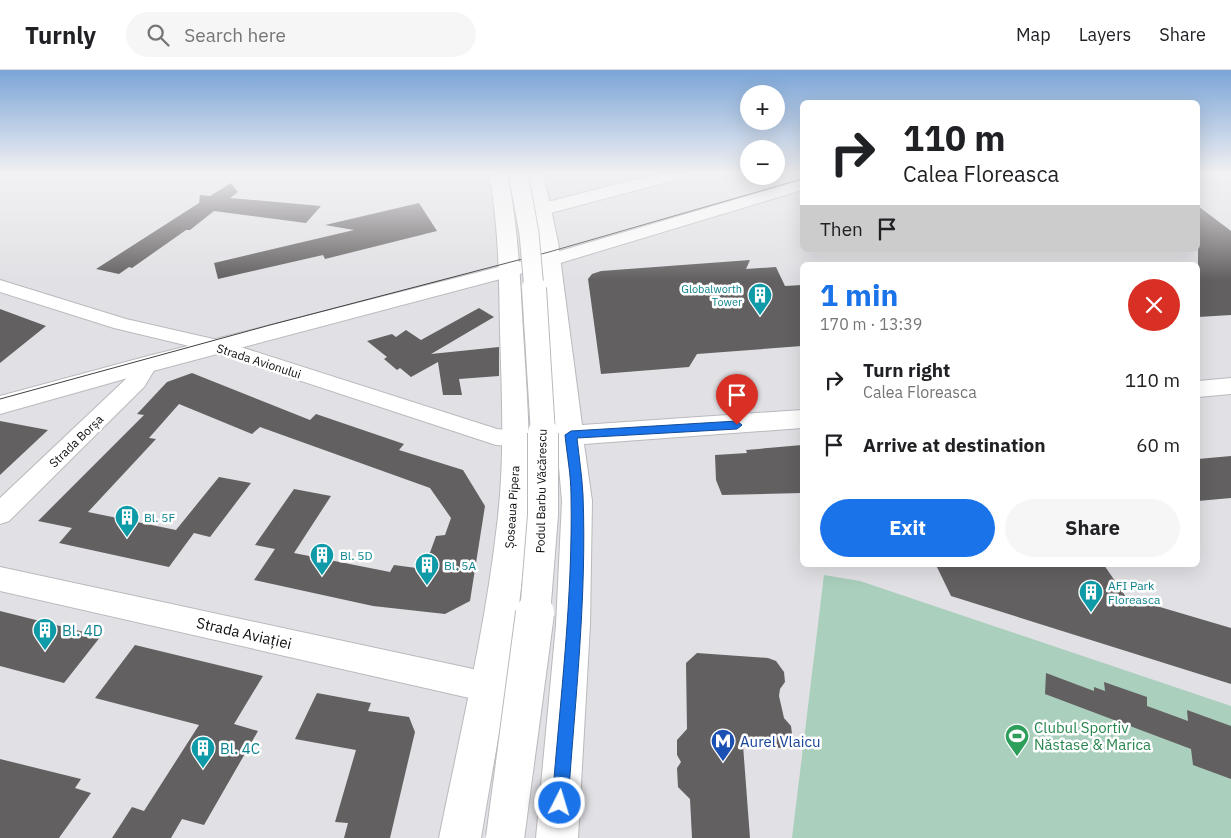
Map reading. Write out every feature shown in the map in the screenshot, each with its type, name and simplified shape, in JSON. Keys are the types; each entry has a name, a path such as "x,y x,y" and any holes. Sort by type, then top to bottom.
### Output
{"main road":[{"name":"Șoseaua Pipera","path":"460,838 487,687 512,525 516,438 510,261 505,209"},
{"name":"Podul Barbu Văcărescu","path":"505,838 534,620 544,504 544,465 535,303 526,209"},
{"path":"543,209 577,493 572,650 557,838"},
{"path":"549,251 678,209"},
{"path":"0,385 178,338 510,261 711,209"},
{"path":"0,404 215,346 510,261"},
{"path":"1200,389 1231,386"},
{"path":"516,438 720,426 800,419"}],"street":[{"name":"Strada Avionului","path":"0,286 84,314 215,346 496,437 516,438"},
{"name":"Strada Borșa","path":"0,514 136,382 148,364"},
{"name":"Strada Aviației","path":"0,579 487,687"}],"green space":[{"name":"Clubul Sportiv Năstase & Marica","path":"824,575 860,581 1231,706 1231,838 792,838"}],"building":[{"path":"190,209 318,209 306,223 214,211 190,230 186,230 132,268 129,267 119,274 96,269"},
{"path":"394,209 423,209 437,231 325,259 323,255 218,279 214,263 354,230 325,225"},
{"path":"1200,209 1202,209 1231,231 1231,315 1200,317 1200,262 1198,262 1198,252 1200,252"},
{"path":"750,260 746,269 776,267 785,286 800,285 800,346 697,354 689,367 601,374 588,279 592,274 601,271"},
{"path":"479,308 494,317 431,354 499,347 499,376 459,379 462,395 443,395 438,362 411,377 400,368 397,370 384,359 387,357 367,341 392,334 396,337 406,330 421,340"},
{"path":"0,309 46,326 0,363"},
{"path":"192,373 310,420 316,414 404,444 399,450 463,470 485,506 470,601 445,614 373,606 254,580 275,549 255,545 294,489 331,496 294,553 390,572 394,565 424,569 436,536 445,535 451,518 430,488 260,427 252,434 179,404 149,438 156,439 88,512 176,530 219,477 251,483 210,537 194,533 169,567 59,543 72,528 38,521 144,415 137,414 167,382"},
{"path":"0,421 48,430 0,475"},
{"path":"800,445 800,493 722,495 716,480 715,455 747,453 746,450"},
{"path":"1231,456 1231,498 1200,501 1200,459"},
{"name":"AFI Park Floreasca","path":"937,567 1105,567 1126,597 1231,628 1231,684 951,596"},
{"name":"Bl. 4D","path":"0,611 101,636 64,683 0,666"},
{"name":"Bl. 4C","path":"135,645 263,676 234,724 258,731 204,825 182,819 171,838 112,838 132,807 144,811 199,725 95,698"},
{"path":"697,653 768,658 776,661 784,672 785,682 780,689 779,696 784,718 791,726 792,734 788,745 782,748 743,745 750,838 692,838 690,799 678,787 677,768 681,762 677,755 677,740 687,729 686,663"},
{"path":"1046,673 1094,691 1094,687 1105,691 1104,682 1147,697 1147,706 1188,721 1187,710 1231,726 1231,779 1193,765 1191,749 1045,694"},
{"path":"317,693 371,703 368,711 409,717 415,732 390,838 344,838 348,823 335,822 356,750 295,739"},
{"path":"0,759 81,779 75,788 91,793 59,838 0,838"}],"tram line":[{"path":"0,399 270,325 549,252 699,209"}],"place":[{"name":"Globalworth Tower","path":"760,316"},
{"name":"Bl. 5F","path":"127,538"},
{"name":"Bl. 5D","path":"322,576"},
{"name":"Bl. 5A","path":"427,586"},
{"name":"AFI Park Floreasca","path":"1091,613"},
{"name":"Bl. 4D","path":"45,651"},
{"name":"Clubul Sportiv Năstase & Marica","path":"1017,757"},
{"name":"Aurel Vlaicu","path":"723,762"},
{"name":"Bl. 4C","path":"203,769"}],"route":[{"path":"560,803 572,639 577,530 577,493 571,435 737,425"}]}
